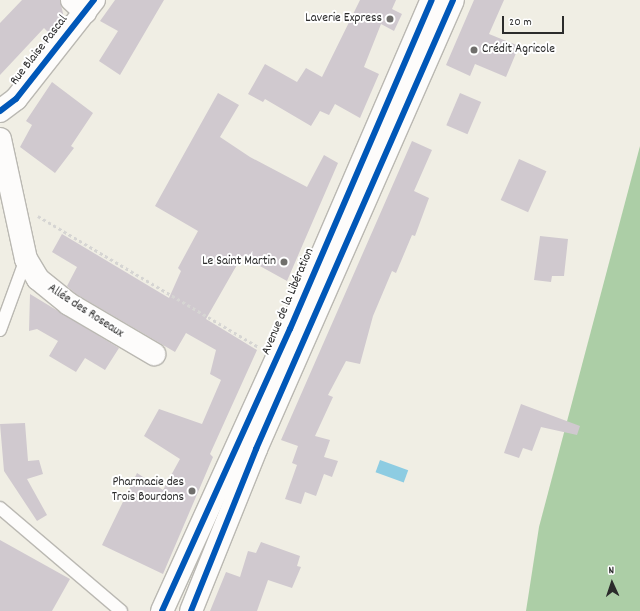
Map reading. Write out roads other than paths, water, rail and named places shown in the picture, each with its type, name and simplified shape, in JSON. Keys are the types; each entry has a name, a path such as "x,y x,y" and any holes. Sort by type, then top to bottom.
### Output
{"main road":[{"name":"Avenue de la Libération","path":"191,611 238,495 322,278 377,150 432,0"},
{"name":"Avenue de la Libération","path":"377,150 453,0"},
{"name":"Rue Blaise Pascal","path":"0,111 16,99 83,4"},
{"path":"0,140 26,259"},
{"name":"Allée des Roseaux","path":"26,259 47,288 154,354"},
{"name":"Avenue de la Libération","path":"162,611 277,358 322,278"}],"lane":[{"path":"0,330 26,259"},
{"path":"218,486 238,495"},
{"path":"0,508 121,611"}],"water":[{"path":"380,460 408,470 404,482 376,472"}],"place":[{"name":"Laverie Express","path":"390,19"},
{"name":"Crédit Agricole","path":"474,50"},
{"name":"Le Saint Martin","path":"284,262"},
{"name":"Pharmacie des Trois Bourdons","path":"192,491"}]}
